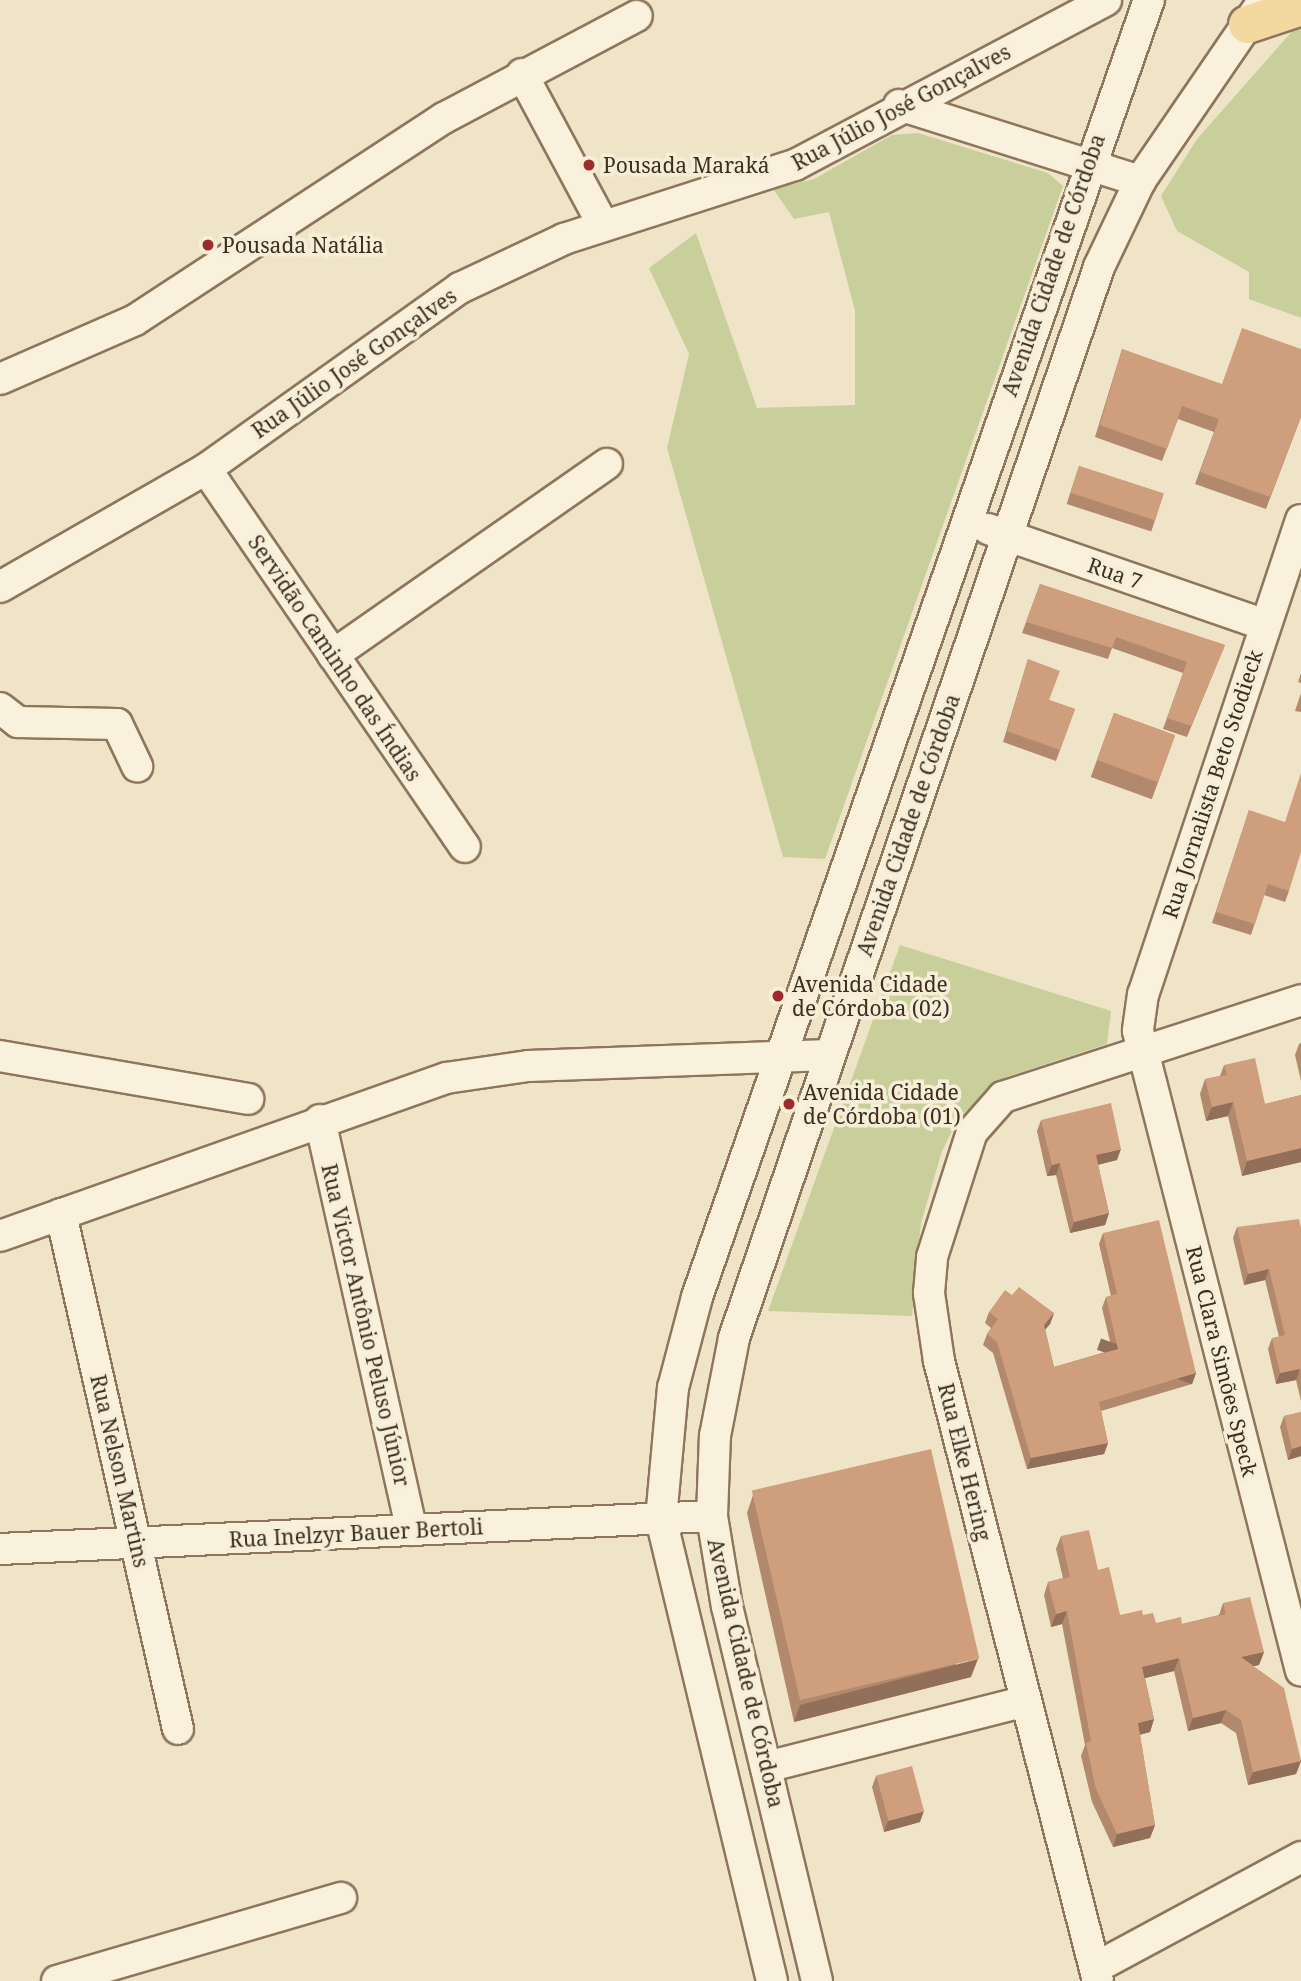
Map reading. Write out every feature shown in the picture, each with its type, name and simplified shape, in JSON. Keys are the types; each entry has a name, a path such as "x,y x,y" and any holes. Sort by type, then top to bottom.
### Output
{"main road":[{"path":"1255,12 1301,6"}],"street":[{"name":"Rua Júlio José Gonçalves","path":"0,587 206,469 460,288 603,225 795,165 900,105 1106,0"},
{"name":"Avenida Cidade de Córdoba","path":"772,1981 661,1519 665,1439 681,1351 1087,164 1149,0"},
{"name":"Avenida Cidade de Córdoba","path":"817,1981 766,1767 712,1516 715,1436 734,1338 1099,267 1140,181 1255,12"},
{"path":"0,379 135,320 425,130 522,74 637,16"},
{"path":"522,74 603,225"},
{"path":"900,105 1140,181"},
{"path":"333,655 607,464"},
{"name":"Servidão Caminho das Índias","path":"206,469 465,847"},
{"name":"Rua Jornalista Beto Stodieck","path":"1142,1051 1143,994 1301,520"},
{"name":"Rua 7","path":"965,521 1265,625"},
{"path":"0,708 18,722 117,724 136,766"},
{"name":"Rua Elke Hering","path":"1096,1975 939,1361 929,1293 932,1257 958,1163 986,1110 1018,1089 1301,1000"},
{"name":"Rua Clara Simões Speck","path":"1142,1051 1301,1671"},
{"path":"0,1236 406,1088 487,1070 829,1055"},
{"path":"0,1056 248,1099"},
{"name":"Rua Victor Antônio Peluso Júnior","path":"320,1120 412,1530"},
{"name":"Rua Nelson Martins","path":"61,1214 178,1729"},
{"name":"Rua Inelzyr Bauer Bertoli","path":"0,1549 712,1516"},
{"path":"766,1767 1026,1701"},
{"path":"1096,1975 1301,1857"},
{"path":"57,1981 341,1898"}],"green space":[{"path":"1301,21 1301,318 1249,299 1249,272 1177,231 1161,196 1197,139"},
{"path":"918,133 1048,173 1063,186 825,859 783,857 667,448 689,354 649,268 696,233 757,408 855,405 855,311 829,212 794,219 773,189 814,179 892,135"},
{"path":"900,945 1111,1011 1107,1044 1006,1077 960,1116 942,1151 921,1223 912,1316 768,1311"}],"building":[{"path":"1242,328 1301,349 1301,416 1270,497 1200,472 1219,419 1182,406 1167,449 1100,425 1122,349 1222,384"},
{"path":"1079,466 1164,494 1155,520 1070,493"},
{"path":"1040,584 1225,645 1191,726 1167,718 1187,662 1116,637 1112,648 1026,622"},
{"path":"1028,659 1060,671 1049,700 1075,709 1060,750 1007,731"},
{"path":"1114,713 1175,735 1158,782 1097,760"},
{"path":"1301,773 1301,852 1289,891 1268,884 1255,924 1216,912 1249,810 1285,822"},
{"path":"1255,1058 1265,1104 1301,1095 1301,1148 1247,1161 1233,1102 1212,1107 1205,1079 1227,1075 1224,1065"},
{"path":"1111,1103 1121,1149 1096,1155 1109,1213 1074,1222 1060,1163 1052,1165 1041,1120"},
{"path":"1299,1219 1301,1373 1300,1369 1280,1373 1272,1338 1285,1335 1269,1269 1248,1274 1237,1227"},
{"path":"1159,1220 1196,1373 1099,1402 1108,1443 1031,1458 997,1342 987,1334 998,1319 989,1312 1005,1290 1012,1295 1019,1287 1054,1313 1044,1325 1054,1367 1118,1349 1106,1297 1117,1294 1103,1233"},
{"path":"1301,1412 1301,1446 1292,1449 1284,1416"},
{"path":"931,1449 979,1658 800,1700 752,1490"},
{"path":"1089,1530 1098,1570 1109,1567 1120,1615 1142,1610 1143,1615 1153,1613 1156,1623 1181,1617 1182,1624 1226,1614 1223,1603 1250,1597 1264,1652 1241,1657 1284,1688 1301,1761 1253,1772 1241,1720 1226,1710 1193,1718 1179,1658 1142,1667 1154,1719 1138,1723 1155,1825 1117,1834 1096,1789 1086,1743 1091,1741 1067,1611 1056,1614 1048,1582 1070,1577 1061,1536"},
{"path":"912,1766 924,1811 888,1821 876,1776"}],"place":[{"name":"Pousada Maraká","path":"589,165"},
{"name":"Pousada Natália","path":"208,245"},
{"name":"Avenida Cidade de Córdoba (02)","path":"778,996"},
{"name":"Avenida Cidade de Córdoba (01)","path":"789,1104"}]}
